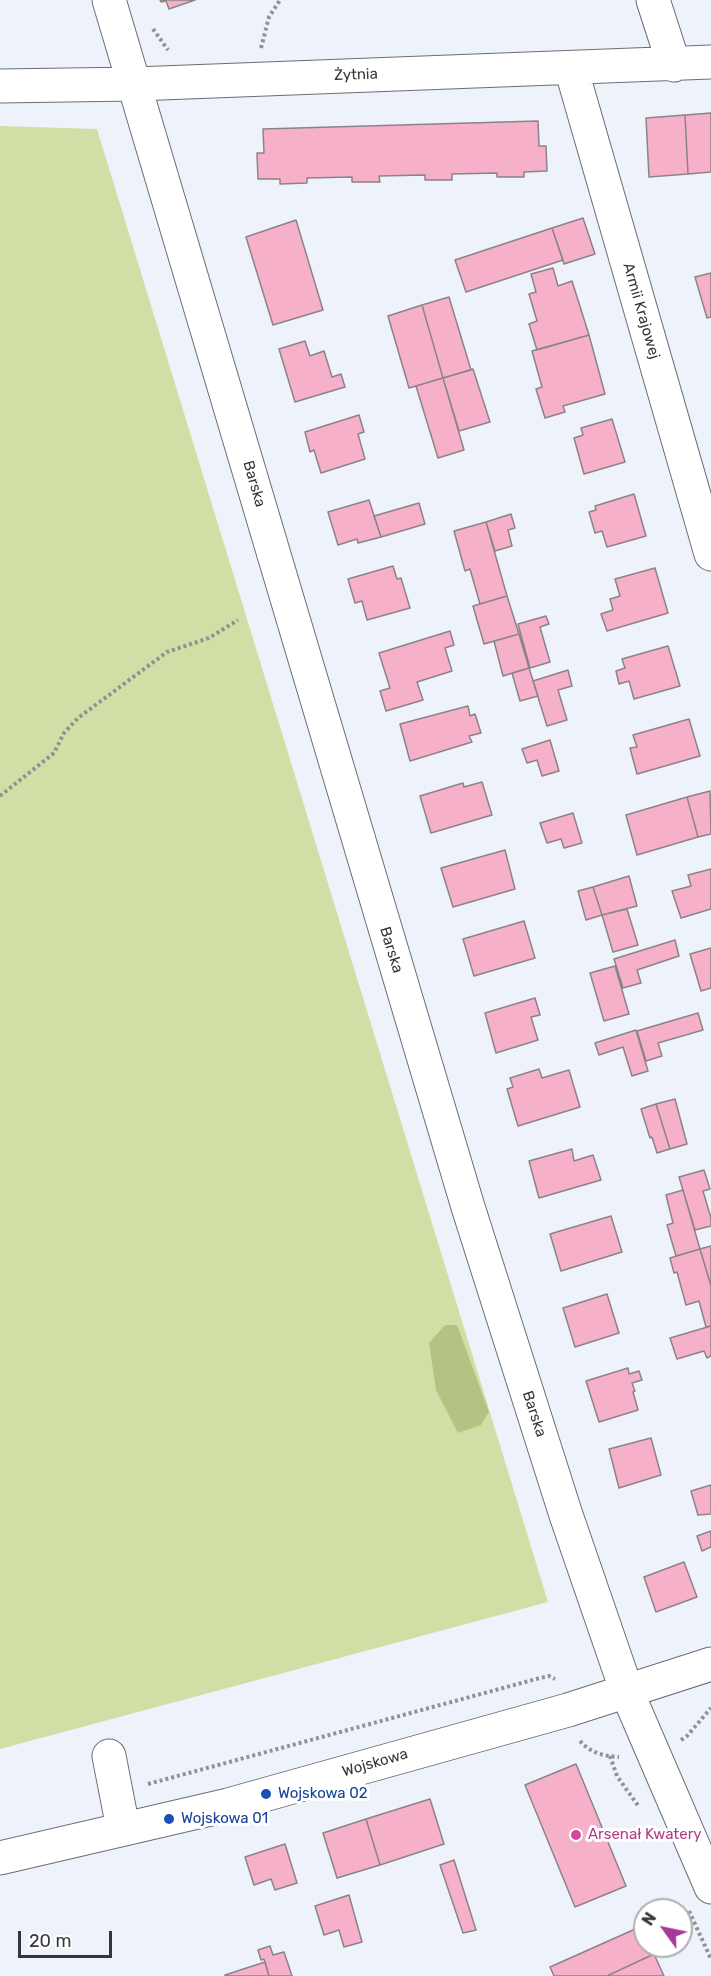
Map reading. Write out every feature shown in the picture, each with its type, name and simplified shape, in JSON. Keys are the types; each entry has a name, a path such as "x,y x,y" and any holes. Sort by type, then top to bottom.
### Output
{"street":[{"name":"Barska","path":"109,0 464,1196 566,1515 627,1692 711,1887"},
{"path":"653,0 674,65"},
{"name":"Żytnia","path":"0,87 711,62"},
{"name":"Armii Krajowej","path":"571,68 711,554"},
{"name":"Wojskowa","path":"0,1858 228,1805 627,1692 711,1664"},
{"path":"109,1756 123,1828"}],"path":[{"path":"260,56 266,25 280,0"},
{"path":"150,23 173,57"},
{"path":"0,796 54,753 64,733 78,718 167,652 209,639 238,620"}],"green space":[{"path":"0,126 97,129 548,1602 0,1749"},
{"path":"445,1325 457,1325 489,1412 481,1425 458,1433 436,1390 429,1343"}],"building":[{"path":"160,0 195,0 169,9 166,1 161,2"},
{"path":"711,113 711,172 688,174 685,115"},
{"path":"685,115 688,174 649,177 646,118"},
{"path":"538,121 539,146 546,146 547,171 524,172 524,177 497,177 497,173 452,174 452,180 425,180 425,175 379,176 380,182 352,182 352,177 307,178 307,183 280,184 280,179 258,179 257,153 264,153 263,129"},
{"path":"583,218 595,254 564,264 552,228"},
{"path":"296,220 323,310 273,325 246,237"},
{"path":"552,228 563,260 466,292 455,260"},
{"path":"553,268 558,286 572,281 589,335 537,350 529,324 537,321 529,294 536,292 531,274"},
{"path":"711,273 711,317 707,318 695,277"},
{"path":"449,297 471,370 443,378 422,305"},
{"path":"422,305 443,378 409,388 388,316"},
{"path":"589,335 605,394 563,406 565,412 545,418 536,389 542,387 532,351"},
{"path":"305,341 310,356 324,351 332,377 341,374 345,387 295,402 279,349"},
{"path":"473,369 490,422 459,431 443,378"},
{"path":"443,378 464,450 438,458 416,386"},
{"path":"359,415 364,432 358,434 365,459 321,473 314,450 310,452 305,432"},
{"path":"612,419 625,462 584,474 574,438 583,435 581,428"},
{"path":"634,494 646,536 607,547 602,531 595,533 589,512 596,510 595,506"},
{"path":"369,500 381,537 358,543 357,539 338,545 328,512"},
{"path":"419,503 425,524 381,537 374,516"},
{"path":"511,514 515,528 508,530 512,546 495,551 486,522"},
{"path":"486,522 507,596 480,604 470,569 465,571 454,531"},
{"path":"393,566 397,579 401,578 410,608 367,620 362,601 355,603 348,579"},
{"path":"655,568 668,613 607,631 601,614 613,610 610,599 620,596 615,579"},
{"path":"507,596 519,634 484,644 473,606"},
{"path":"546,616 549,624 540,627 550,662 530,668 518,624"},
{"path":"450,631 454,645 445,648 452,671 417,682 423,700 386,711 380,691 390,688 379,653"},
{"path":"519,634 529,668 503,676 494,641"},
{"path":"668,646 680,686 634,699 629,681 619,684 616,671 625,668 622,659"},
{"path":"529,668 538,696 520,701 512,673"},
{"path":"568,670 572,686 558,690 567,720 547,726 533,681"},
{"path":"468,706 470,716 475,714 481,733 469,736 472,742 410,761 400,724"},
{"path":"689,719 700,756 637,774 630,748 637,747 633,735"},
{"path":"550,740 559,771 542,776 537,760 527,763 522,749"},
{"path":"482,782 492,815 431,833 420,796 463,783 464,787"},
{"path":"710,791 711,834 698,837 687,797"},
{"path":"687,797 698,837 637,855 626,815"},
{"path":"573,813 582,843 564,848 561,839 547,843 540,823"},
{"path":"505,850 515,889 453,907 441,868"},
{"path":"711,869 711,909 681,918 672,891 691,886 688,875"},
{"path":"629,876 637,906 602,915 593,887"},
{"path":"593,887 602,915 586,920 578,891"},
{"path":"627,909 638,945 613,952 602,915"},
{"path":"524,921 535,958 474,976 463,939"},
{"path":"675,940 679,956 637,970 641,983 623,988 614,959"},
{"path":"711,948 711,988 701,991 690,954"},
{"path":"615,966 629,1014 604,1021 590,973"},
{"path":"535,998 540,1015 531,1017 538,1040 496,1053 485,1013"},
{"path":"698,1013 703,1030 658,1043 662,1056 646,1061 637,1031"},
{"path":"636,1030 648,1071 632,1076 623,1047 599,1055 595,1043"},
{"path":"539,1069 542,1078 569,1070 580,1107 518,1126 507,1089 513,1087 510,1078"},
{"path":"675,1099 687,1144 670,1149 656,1104"},
{"path":"656,1104 670,1149 657,1153 641,1109"},
{"path":"572,1149 574,1161 593,1155 601,1180 539,1198 529,1161"},
{"path":"704,1170 710,1189 703,1191 711,1226 695,1230 679,1177"},
{"path":"683,1190 700,1249 676,1256 667,1225 673,1223 666,1195"},
{"path":"611,1216 622,1252 561,1271 550,1234"},
{"path":"711,1246 711,1286 700,1249"},
{"path":"700,1249 711,1286 711,1326 706,1327 699,1301 686,1305 677,1272 674,1273 670,1258"},
{"path":"607,1294 619,1333 575,1347 563,1308"},
{"path":"711,1326 711,1356 707,1358 704,1351 677,1359 670,1338"},
{"path":"628,1368 629,1374 639,1371 642,1380 632,1383 638,1410 599,1422 586,1381"},
{"path":"651,1438 661,1475 619,1488 609,1449"},
{"path":"711,1485 711,1514 698,1515 691,1491"},
{"path":"711,1531 711,1547 702,1551 697,1536"},
{"path":"684,1562 697,1597 656,1612 644,1577"},
{"name":"Arsenał Kwatery","path":"576,1764 626,1886 575,1907 525,1785"},
{"path":"430,1799 444,1844 380,1865 366,1819"},
{"path":"366,1819 380,1865 337,1878 323,1833"},
{"path":"285,1844 297,1883 275,1890 271,1879 254,1885 245,1857"},
{"path":"454,1860 476,1930 463,1933 440,1865"},
{"path":"349,1895 362,1942 344,1947 339,1930 324,1935 315,1906"},
{"path":"633,1930 633,1958 645,1958 607,1976 554,1976 550,1967"},
{"path":"270,1946 273,1955 284,1952 292,1976 269,1976 264,1959 261,1960 258,1950"},
{"path":"645,1958 656,1958 664,1976 607,1976"},
{"path":"265,1962 269,1976 225,1976 225,1975"}],"place":[{"name":"Wojskowa 02","path":"266,1794"},
{"name":"Wojskowa 01","path":"169,1819"},
{"name":"Arsenał Kwatery","path":"576,1835"}]}
